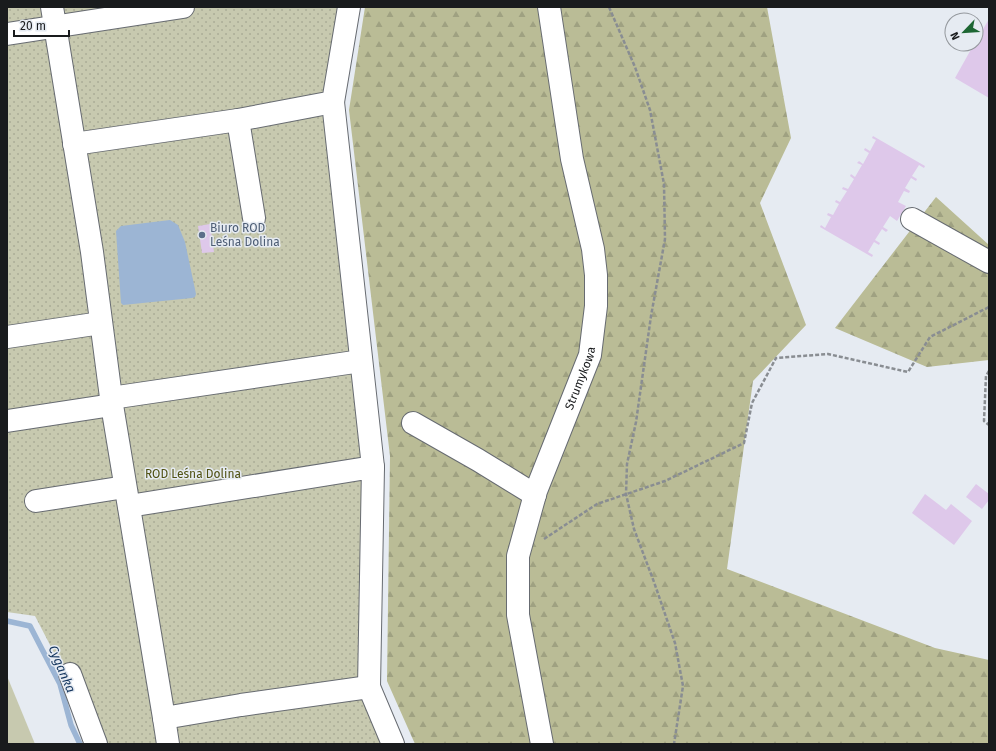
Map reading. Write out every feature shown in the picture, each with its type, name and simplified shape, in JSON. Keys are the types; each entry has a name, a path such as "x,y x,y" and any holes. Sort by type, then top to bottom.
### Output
{"street":[{"path":"7,34 54,17 183,7"},
{"path":"349,7 333,102 373,467 369,687 393,744"},
{"name":"Strumykowa","path":"542,744 518,615 518,556 535,495 590,355 596,306 596,275 592,249 572,159 549,7"},
{"path":"54,17 92,252 112,402 168,744"},
{"path":"74,144 238,120 333,102"},
{"path":"238,120 254,218"},
{"path":"912,219 989,262"},
{"path":"7,337 101,323"},
{"path":"7,421 361,361"},
{"path":"413,423 535,495"},
{"path":"36,500 127,497 373,467"},
{"path":"70,674 96,744"},
{"path":"164,718 241,705 369,687"}],"path":[{"path":"609,7 635,67 650,110 664,184 665,238 651,316 636,422 627,464 626,494 634,529 654,582 676,650 683,686 674,744"},
{"path":"518,556 597,504 665,481 744,442 752,403 776,358 828,354 908,372 930,337 989,307"},
{"path":"989,370 986,376 984,421 989,425"}],"green space":[{"name":"ROD Leśna Dolina","path":"7,7 355,7 341,107 377,684 405,744 92,744 63,670 35,616 7,612"},
{"path":"365,7 767,7 791,138 760,203 806,325 753,381 727,569 935,648 989,660 989,744 415,744 387,681 390,456 349,110"},
{"path":"936,197 989,245 989,360 927,367 835,328"},
{"path":"7,676 35,744 7,744"}],"water":[{"path":"170,220 178,225 185,242 196,294 195,297 123,305 121,303 116,231 121,226"}],"building":[{"path":"989,19 989,98 955,78 970,52 984,52 984,27"},
{"path":"873,136 925,166 924,168 919,165 912,176 917,179 916,181 911,178 905,188 910,191 909,193 904,191 898,202 906,206 897,221 890,216 883,227 888,230 886,232 882,229 875,240 880,243 879,245 874,242 868,252 873,255 872,257 820,227 821,225 825,228 831,217 827,215 828,213 833,215 839,204 835,202 836,200 840,202 847,191 842,189 843,187 848,189 854,179 850,176 851,174 855,177 862,165 857,163 859,161 863,164 869,153 864,150 865,148 870,151 876,140 872,138"},
{"path":"210,224 214,252 202,253 198,226"},
{"path":"976,484 989,494 989,500 982,509 966,497"},
{"path":"925,494 946,510 951,504 972,521 954,545 912,513"}],"waterway":[{"name":"Cyganka","path":"7,621 30,626 60,684 71,725 80,744"}],"place":[{"name":"Biuro ROD Leśna Dolina","path":"202,235"}]}
